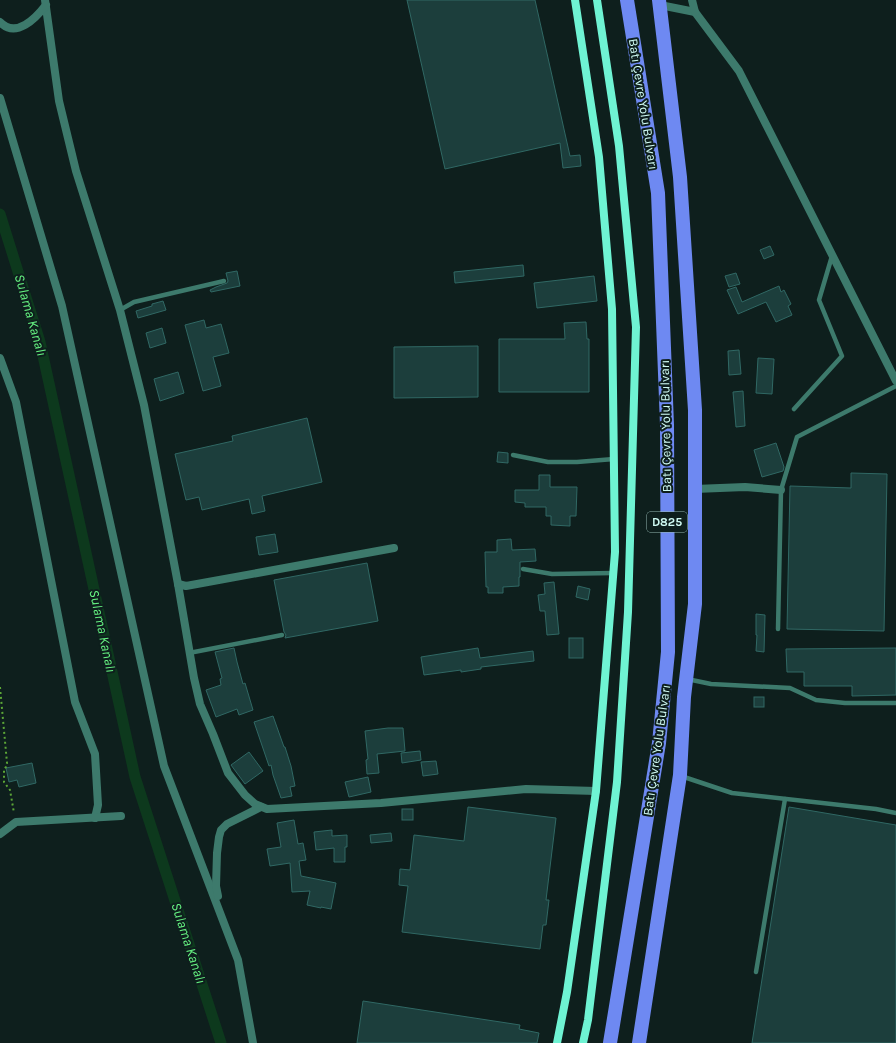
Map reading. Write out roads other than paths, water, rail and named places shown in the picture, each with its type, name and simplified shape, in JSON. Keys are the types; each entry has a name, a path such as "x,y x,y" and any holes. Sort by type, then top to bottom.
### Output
{"highway":[{"name":"Batı Çevre Yolu Bulvarı","path":"610,1043 659,742 668,652 667,425 658,193 627,0"},
{"name":"Batı Çevre Yolu Bulvarı","path":"639,1043 680,776 684,696 695,604 695,410 680,177 659,2"}],"main road":[{"path":"557,1043 567,992 596,791 615,552 612,309 599,157 574,0"},
{"path":"583,1043 588,1020 617,782 628,612 636,327 620,146 597,0"}],"street":[{"path":"692,0 695,12 738,71 896,381"},
{"path":"659,2 695,12"},
{"path":"0,22 8,28 24,26 37,16 45,3"},
{"path":"45,3 59,101 74,164 120,310 144,405 178,584 189,653 200,704 228,773 245,795 255,804 267,808 382,803 526,789 596,791"},
{"path":"0,98 62,306 164,766 238,960 253,1043"},
{"path":"0,358 16,402 75,702 95,754 98,805 95,818"},
{"path":"695,489 745,487 781,490"},
{"path":"178,584 186,586 394,548"},
{"path":"224,924 216,886 218,837 227,824 261,806"},
{"path":"0,834 16,822 121,816"}],"lane":[{"path":"794,409 842,356 819,300 832,255"},
{"path":"120,310 134,302 224,281"},
{"path":"778,629 781,490 797,437 896,386"},
{"path":"513,455 548,462 577,462 614,459"},
{"path":"523,569 552,574 614,573"},
{"path":"189,653 282,635"},
{"path":"686,679 711,684 790,688 816,700 845,703 896,703"},
{"path":"680,776 732,793 876,809 896,813"},
{"path":"756,972 785,799"}],"waterway":[{"name":"Sulama Kanalı","path":"0,214 40,342 135,777 221,1043"}]}
